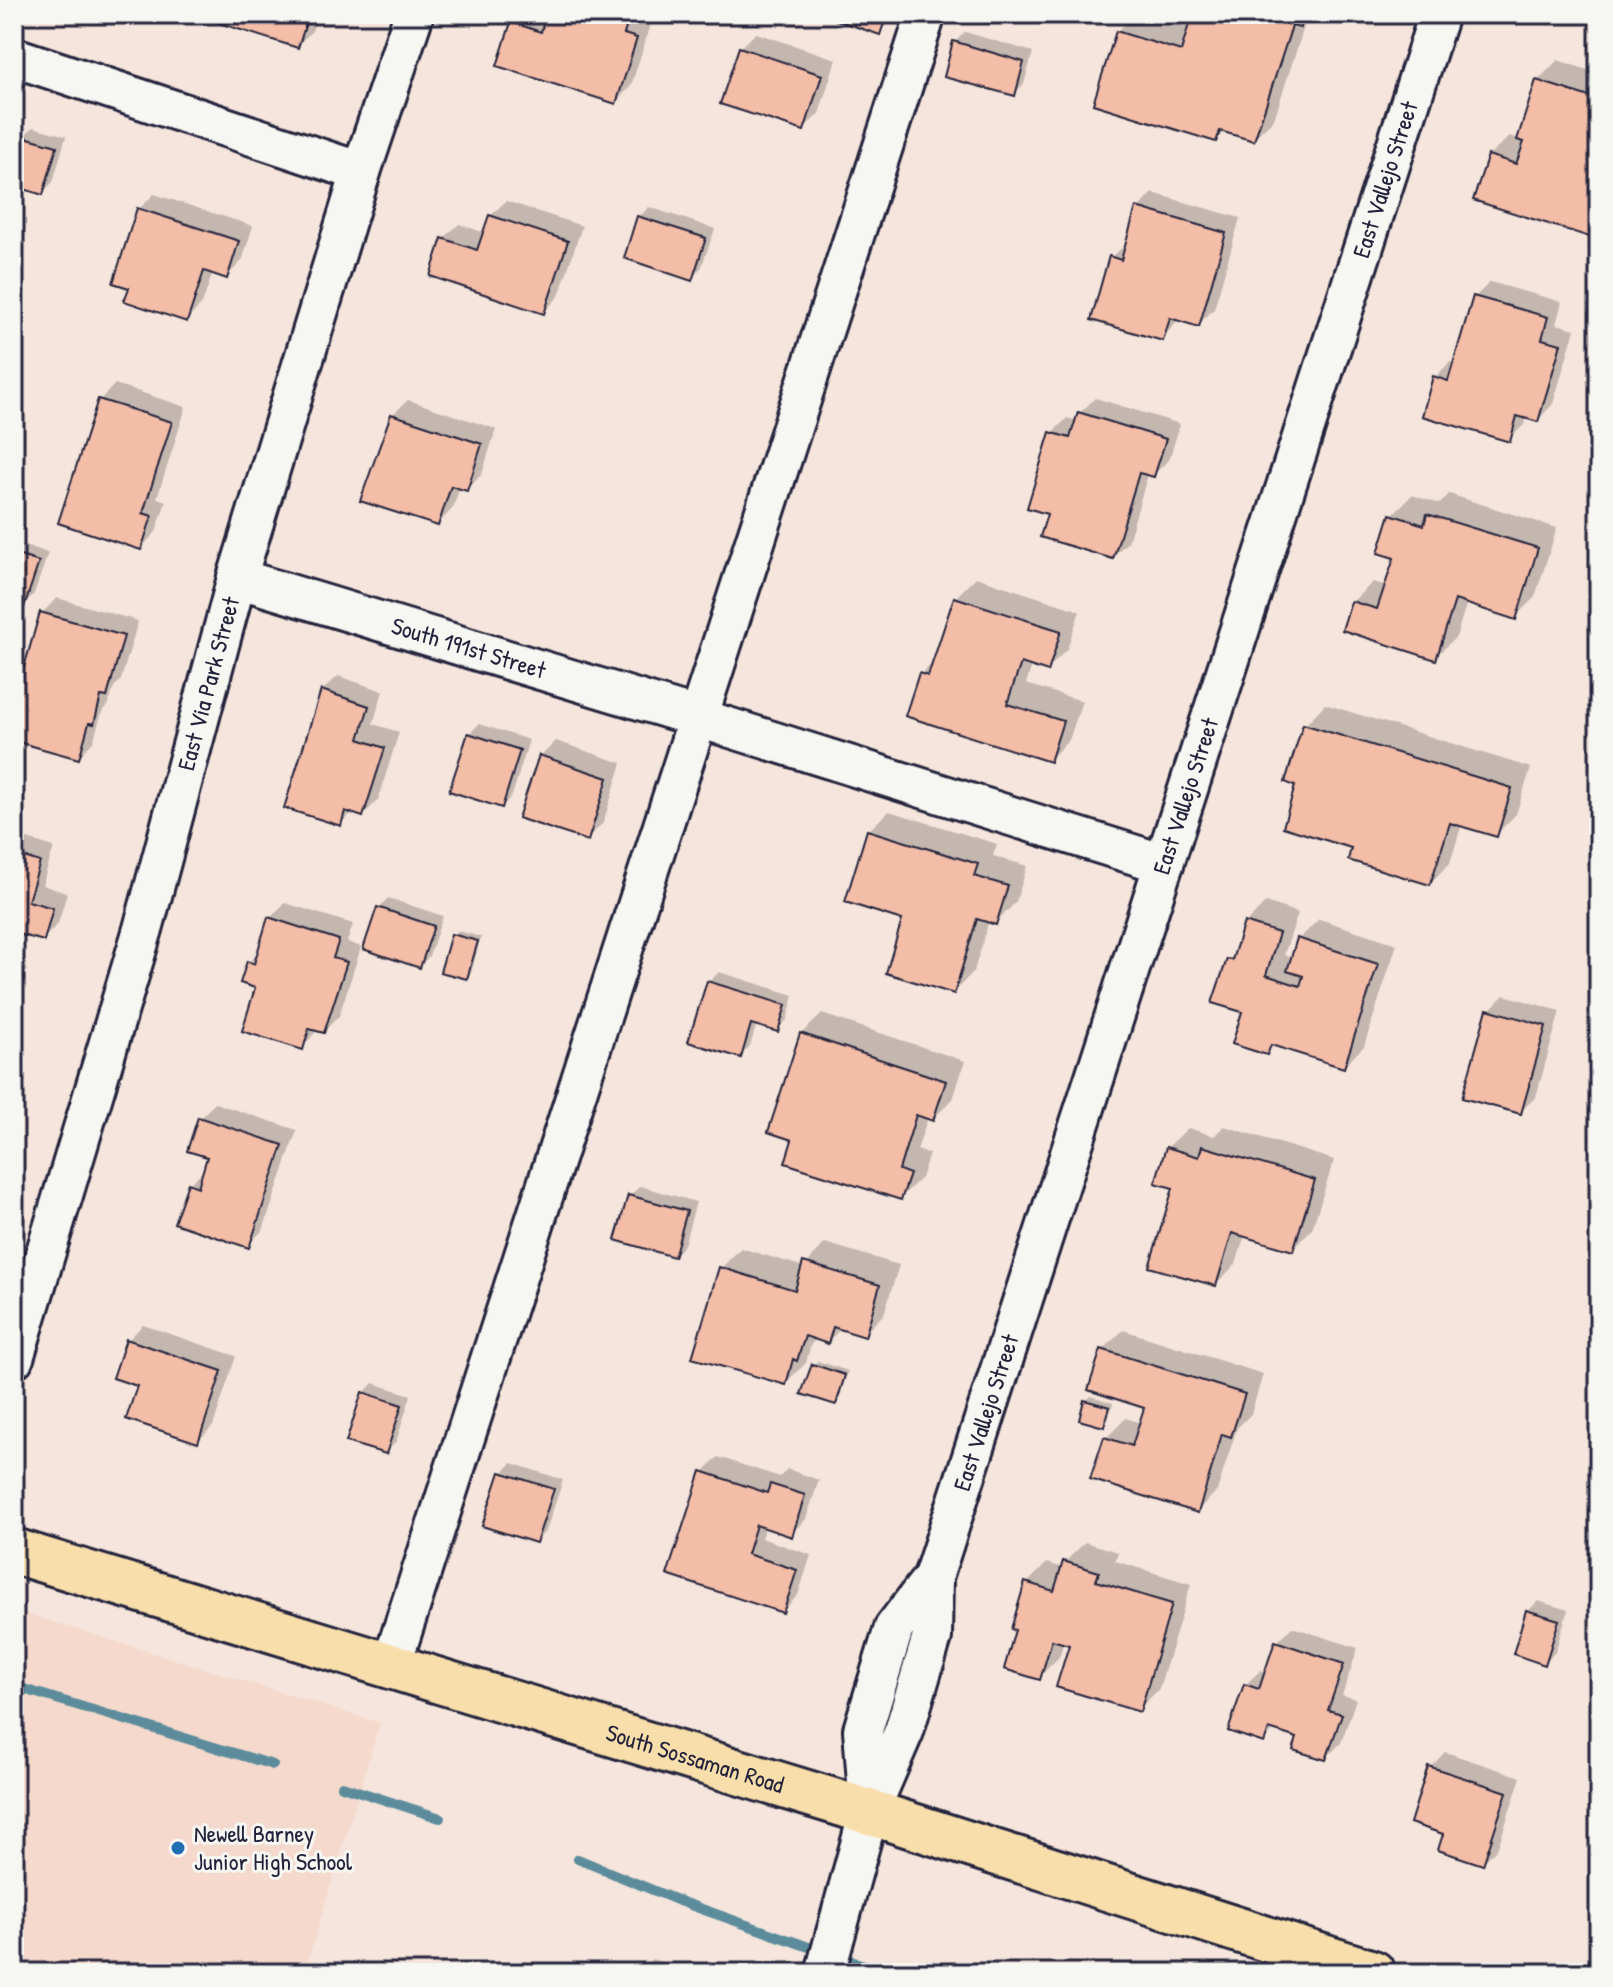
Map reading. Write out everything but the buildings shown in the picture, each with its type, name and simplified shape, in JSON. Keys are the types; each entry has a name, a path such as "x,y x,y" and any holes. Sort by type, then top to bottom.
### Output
{"main road":[{"name":"South Sossaman Road","path":"14,1551 869,1812 1373,1973"}],"street":[{"name":"East Via Park Street","path":"14,1358 143,929 237,578 361,172 414,14"},
{"path":"391,1666 926,14"},
{"name":"East Vallejo Street","path":"825,1973 869,1812 863,1730 894,1628 933,1577 1439,14"},
{"path":"14,57 361,172"},
{"name":"South 191st Street","path":"237,578 699,718 1164,864"}],"shaded area":[{"name":"Newell Barney Junior High School","path":"14,1610 380,1723 304,1973 14,1973"}],"waterway":[{"path":"14,1686 273,1765"},
{"path":"342,1786 440,1818"},
{"path":"578,1859 679,1901 823,1952"},
{"path":"838,1957 890,1973"}],"place":[{"name":"Newell Barney Junior High School","path":"178,1848"}]}
